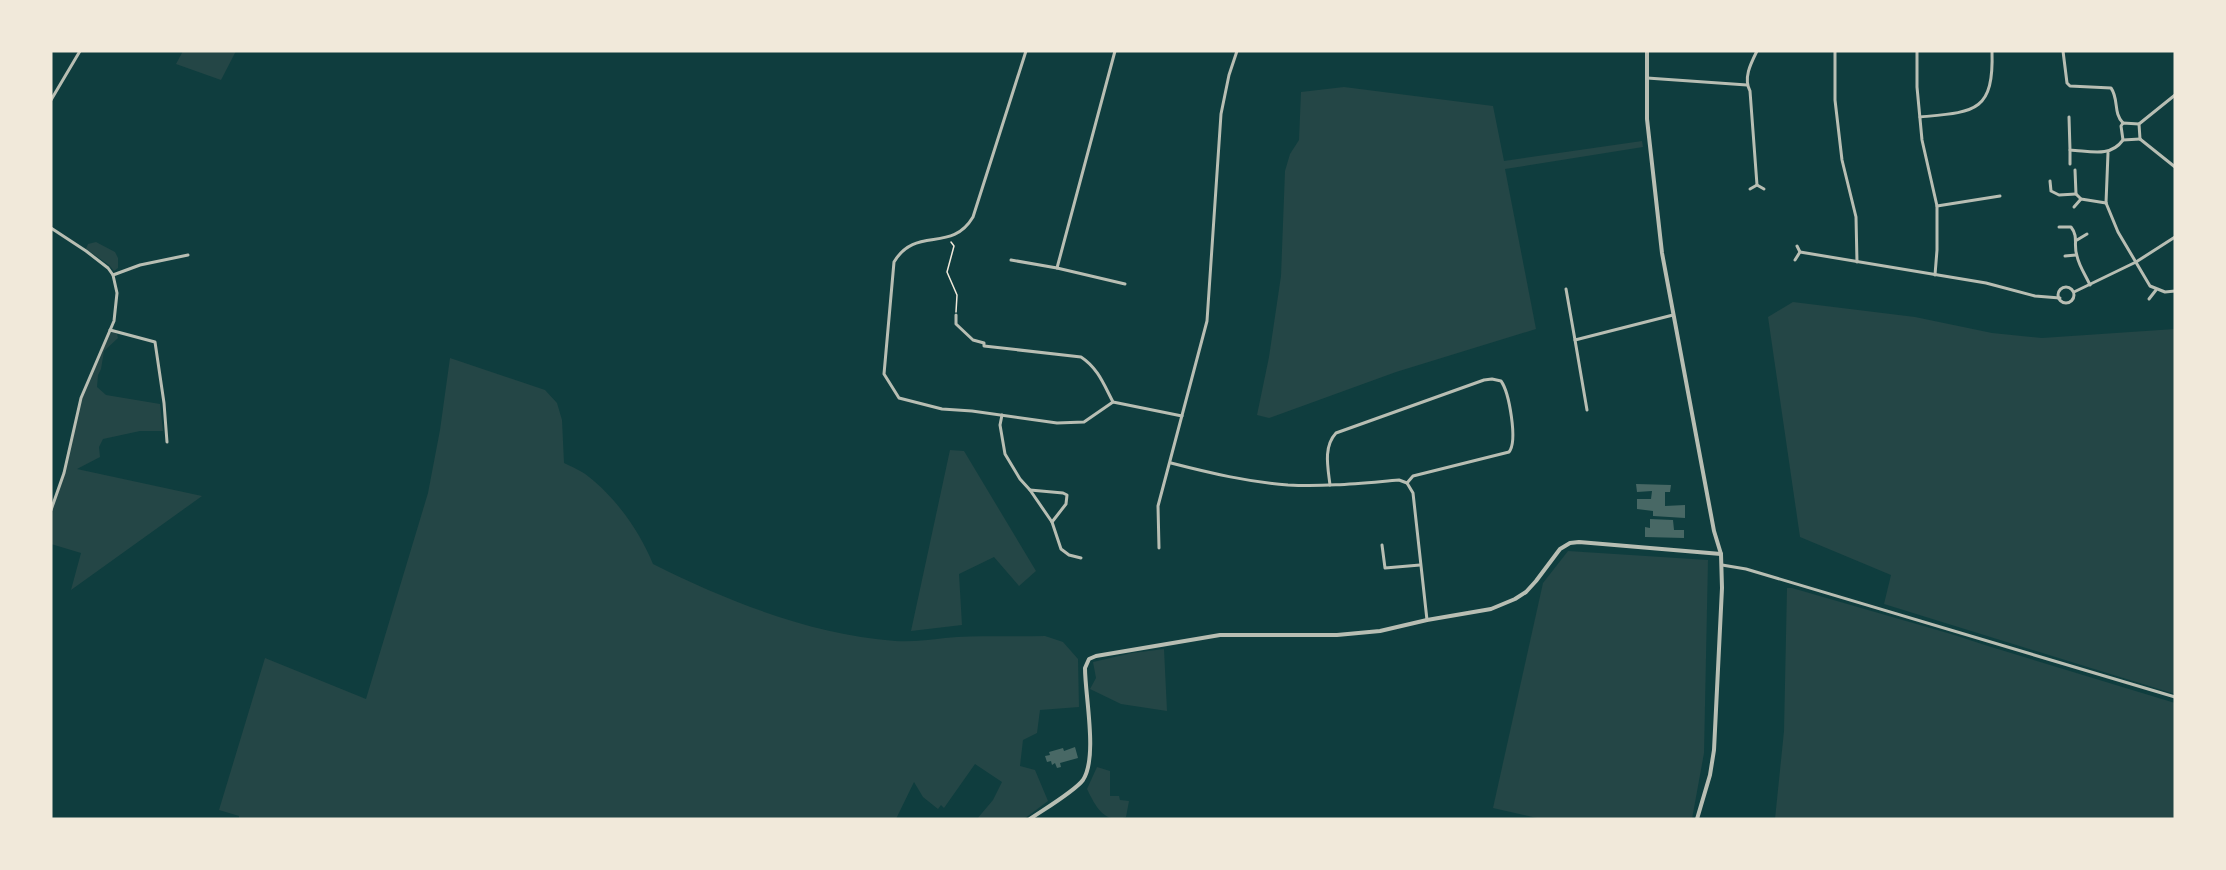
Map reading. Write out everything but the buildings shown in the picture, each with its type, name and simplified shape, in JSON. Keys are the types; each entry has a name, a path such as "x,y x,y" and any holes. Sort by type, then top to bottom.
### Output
{"street":[{"path":"51,100 80,51"},
{"path":"1026,51 972,217 962,232 953,236 912,243 900,253 894,262 884,374 896,394 906,401 942,409 1057,423 1084,422 1113,402 1183,416"},
{"path":"1056,268 1115,51"},
{"path":"1159,548 1158,506 1207,321 1219,136 1224,95 1237,51"},
{"path":"1647,51 1647,109 1651,165 1662,253 1722,564 1714,750 1698,819"},
{"path":"1756,185 1751,101 1747,85 1751,63 1757,51"},
{"path":"1835,51 1836,109 1842,160 1856,217 1857,262"},
{"path":"1917,51 1919,117 1926,165 1937,206 1935,275"},
{"path":"1919,117 1959,113 1971,109 1982,101 1990,91 1992,51"},
{"path":"2062,51 2067,83 2070,86 2111,88 2115,94 2117,116 2123,123 2139,124 2175,95"},
{"path":"1647,78 1747,85"},
{"path":"2069,117 2070,164"},
{"path":"2070,150 2108,153 2115,150 2123,140 2121,126 2123,123"},
{"path":"2139,124 2140,139"},
{"path":"2123,140 2140,139 2175,167"},
{"path":"2108,153 2106,203 2118,232 2150,286 2156,290 2175,291"},
{"path":"2075,171 2076,194 2081,199 2106,203"},
{"path":"2050,181 2051,191 2055,194 2076,194"},
{"path":"1756,185 1764,189"},
{"path":"1750,189 1756,185"},
{"path":"1937,206 2000,196"},
{"path":"2074,207 2081,199"},
{"path":"2059,227 2071,227 2077,240 2076,255 2090,285"},
{"path":"51,228 92,255 113,275 117,292 110,330 81,398 64,473 51,510"},
{"path":"2077,240 2087,234"},
{"path":"2074,292 2136,262 2175,237"},
{"path":"1797,246 1800,252"},
{"path":"1800,252 1986,283 2047,298 2060,298 2064,302 2072,300 2074,292"},
{"path":"1795,260 1800,252"},
{"path":"113,275 140,265 188,255"},
{"path":"2065,256 2076,255"},
{"path":"1011,260 1125,284"},
{"path":"2060,298 2062,288 2069,288 2074,292"},
{"path":"1566,289 1587,410"},
{"path":"2149,299 2156,290"},
{"path":"956,315 956,324 973,340 984,343 984,346 1081,357 1089,362 1101,376 1113,402"},
{"path":"1575,340 1673,315"},
{"path":"110,330 155,342 167,442"},
{"path":"1330,485 1328,451 1331,438 1336,433 1484,380 1501,381 1506,392 1514,434 1513,447 1509,452 1413,476 1407,483"},
{"path":"1002,415 1000,425 1005,454 1020,479 1052,522 1061,549 1069,555 1081,558"},
{"path":"1170,462 1262,483 1330,485 1399,480 1407,483 1413,493 1427,620"},
{"path":"1030,490 1067,495 1066,504 1052,522"},
{"path":"1030,819 1074,789 1086,773 1090,752 1085,668 1089,659 1096,656 1203,636 1380,631 1491,609 1515,599 1536,581 1560,549 1570,543 1721,554"},
{"path":"1382,545 1384,568 1420,565"},
{"path":"1722,564 1746,569 2175,697"}],"path":[{"path":"953,236 951,242 954,246 947,273 957,295 956,315"}],"shaded area":[{"path":"183,51 236,51 221,80 176,64"},
{"path":"1344,87 1493,106 1504,161 1642,141 1643,147 1505,169 1536,329 1396,372 1269,418 1257,415 1269,357 1281,276 1285,171 1290,154 1299,140 1301,92"},
{"path":"96,242 115,252 118,258 118,268 114,271 86,249 88,244"},
{"path":"1793,302 1915,317 1992,333 2042,338 2175,329 2175,694 1884,604 1891,575 1800,537 1768,317"},
{"path":"110,330 117,334 118,338 104,351 97,387 106,395 160,404 163,431 140,431 103,439 99,447 100,457 77,469 202,496 71,590 81,553 51,544 51,510 64,473 81,398"},
{"path":"450,358 545,390 557,403 562,420 564,463 577,469 599,485 618,505 634,528 653,564 682,578 741,603 801,624 863,637 908,641 1045,636 1063,642 1078,659 1079,707 1040,710 1037,733 1023,740 1020,766 1035,770 1048,801 1024,819 977,819 993,800 1002,782 975,764 944,808 941,805 938,809 923,797 914,782 896,819 239,819 239,816 219,810 265,658 366,699 428,493"},
{"path":"950,450 964,451 1036,571 1019,586 994,557 959,574 962,625 911,631"},
{"path":"1568,551 1708,560 1704,753 1692,819 1541,819 1493,808 1543,583"},
{"path":"1787,588 1951,634 2175,703 2175,819 1775,819 1784,731"},
{"path":"1164,649 1167,711 1121,704 1090,689 1096,678 1093,662 1132,653"},
{"path":"1097,767 1110,771 1110,796 1119,796 1120,800 1129,801 1126,817 1118,819 1106,816 1093,801 1087,789"}]}
